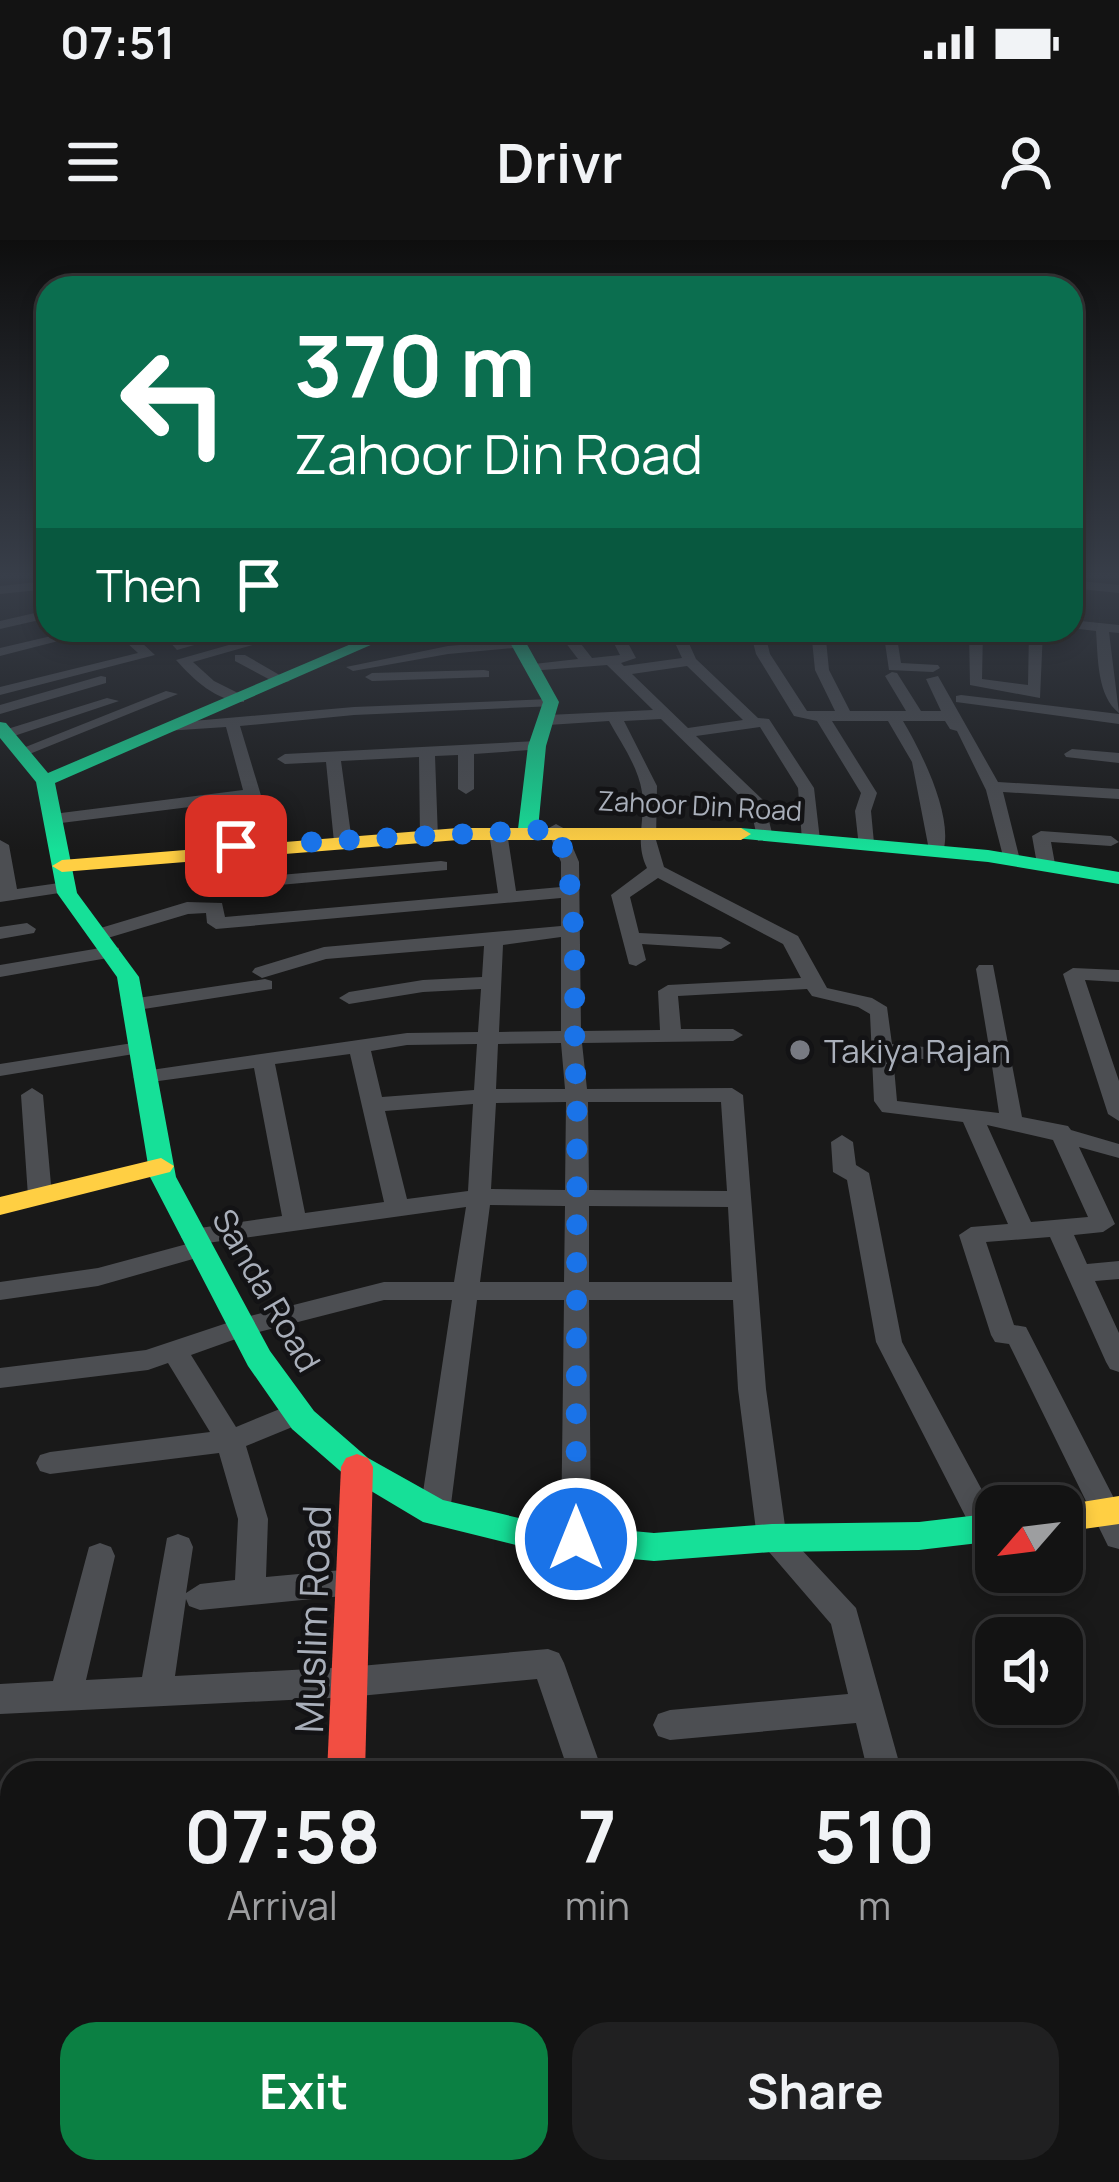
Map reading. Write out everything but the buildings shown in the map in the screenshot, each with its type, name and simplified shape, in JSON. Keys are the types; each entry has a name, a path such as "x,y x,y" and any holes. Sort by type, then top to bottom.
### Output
{"main road":[{"path":"14,747 170,728 236,711 283,682 326,669"},
{"path":"528,669 545,723 542,829"},
{"name":"Sanda Road","path":"14,747 53,819 64,876 128,977 161,1166 195,1243 298,1413 357,1467 435,1512 536,1535 654,1547 772,1538 920,1536 975,1529"},
{"name":"Zahoor Din Road","path":"64,876 267,845 343,842 436,847 497,832 542,829 865,843 1046,864 1119,878"},
{"path":"0,1205 161,1166"},
{"name":"Muslim Road","path":"346,1761 357,1467"},
{"path":"1083,1518 1115,1519"}],"street":[{"path":"66,669 82,685"},
{"path":"0,691 86,669"},
{"path":"192,669 236,711 267,845"},
{"path":"259,669 283,682"},
{"path":"350,669 359,678 484,674"},
{"path":"619,669 758,805 764,836"},
{"path":"699,669 759,722 806,788 811,840"},
{"path":"771,669 802,716"},
{"path":"822,669 845,716"},
{"path":"903,669 933,674 948,716 955,726 962,726 992,788 1011,860"},
{"path":"975,669 975,682 1035,693 1035,669"},
{"path":"1107,669 1119,709"},
{"path":"14,747 82,685 119,674"},
{"path":"892,676 916,716"},
{"path":"14,747 154,688"},
{"path":"14,747 171,694"},
{"path":"961,699 1119,719"},
{"path":"236,711 354,711 545,723 665,714"},
{"path":"684,733 802,716 948,716"},
{"path":"822,716 869,793 863,811 865,843"},
{"path":"893,716 920,762 938,841 936,851"},
{"path":"614,717 652,794 646,830 648,854 658,870 791,940 819,992 865,1002 880,1012 885,1101 890,1107 1012,1121 1119,1151"},
{"path":"285,759 466,748 545,723"},
{"path":"466,748 466,789"},
{"path":"427,749 444,903"},
{"path":"1072,754 1119,758"},
{"path":"332,756 343,842"},
{"path":"992,788 1119,794"},
{"path":"53,819 253,794"},
{"path":"1102,821 1115,849"},
{"path":"542,829 570,862 577,1095 576,1539"},
{"path":"497,832 508,897"},
{"path":"1046,864 1041,836 1115,849"},
{"path":"246,884 436,847"},
{"path":"1,857 4,896 64,876"},
{"path":"636,960 620,895 658,870"},
{"path":"0,971 106,943 187,908 215,907 216,923 570,892"},
{"path":"0,933 27,929"},
{"path":"131,1005 263,978 324,953 571,930"},
{"path":"631,938 721,943"},
{"path":"435,1512 479,1197 494,940"},
{"path":"986,969 1012,1121"},
{"path":"1119,976 1073,974 1119,1114"},
{"path":"350,998 423,986 492,982"},
{"path":"671,1035 668,991 811,982"},
{"path":"144,1077 359,1046 490,1036 733,1035"},
{"path":"359,1046 397,1206"},
{"path":"0,1070 139,1048"},
{"path":"883,1049 1002,1061"},
{"path":"263,1060 295,1221"},
{"path":"32,1095 40,1196"},
{"path":"373,1105 486,1096 732,1095 752,1390 772,1538 845,1618 882,1761"},
{"path":"971,1115 1023,1230"},
{"path":"1060,1131 1103,1224 971,1235 1004,1335 1017,1334 1115,1519"},
{"path":"842,1142 845,1172 857,1173 889,1342 975,1498"},
{"path":"0,1291 98,1277 195,1243 295,1221 397,1206 479,1197 742,1198"},
{"path":"1058,1227 1119,1362"},
{"path":"1078,1273 1119,1270"},
{"path":"0,1378 148,1360 242,1327 384,1291 747,1291"},
{"path":"174,1351 230,1441 253,1520 250,1592"},
{"path":"50,1463 230,1441 298,1413"},
{"path":"156,1691 178,1547"},
{"path":"66,1696 100,1556"},
{"path":"200,1597 352,1582"},
{"path":"0,1699 349,1682 548,1663 582,1761"},
{"path":"670,1725 868,1706"}],"traffic: fast":[{"path":"45,781 307,669"},
{"path":"528,829 537,746 551,702 532,669"},
{"path":"0,727 45,781 67,893 128,977 163,1177 259,1358 303,1420 357,1467 435,1512 536,1536 654,1547 975,1529"},
{"path":"741,834 988,856 1119,878"}],"traffic: slow":[{"path":"62,866 458,834 741,834"},
{"path":"0,1206 161,1166"},
{"path":"1083,1515 1119,1510"}],"traffic: jam":[{"path":"346,1761 357,1467"}],"place":[{"name":"Takiya Rajan","path":"800,1050"}],"route":[{"path":"236,846 556,829 570,862 577,1095 576,1539"}]}
